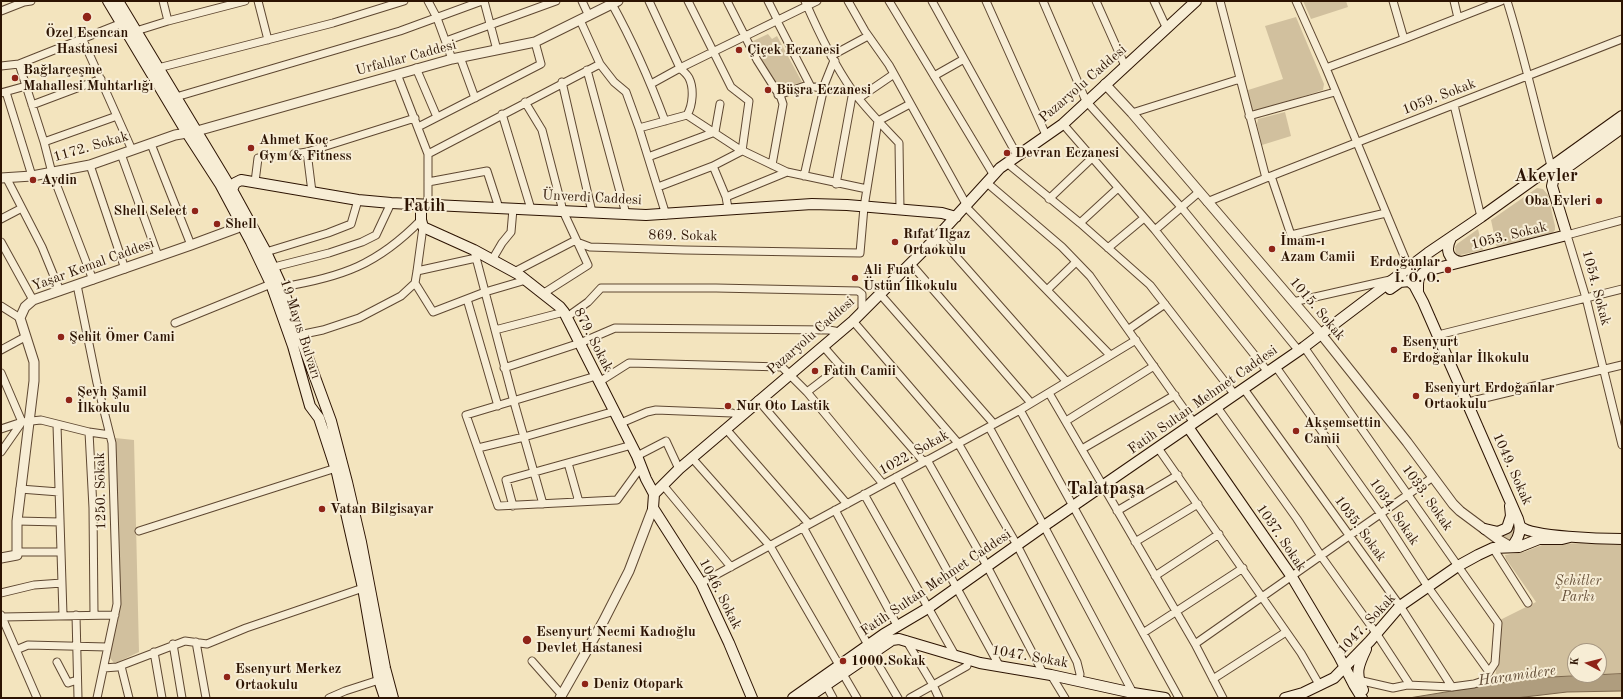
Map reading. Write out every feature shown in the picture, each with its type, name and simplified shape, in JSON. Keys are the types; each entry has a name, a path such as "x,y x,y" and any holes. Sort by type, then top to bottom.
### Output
{"main road":[{"name":"19 Mayıs Bulvarı","path":"108,1 187,133 217,178 242,224 271,284 293,346 310,406 319,418 336,468 363,588 379,680 385,698"},
{"name":"19 Mayıs Bulvarı","path":"118,1 232,190 266,252 282,287 331,421 361,542 385,668 393,698"},
{"name":"Pazaryolu Caddesi","path":"654,494 679,469 853,320 911,264 956,217 990,178 1017,155 1063,124 1196,1"},
{"name":"Fatih Sultan Mehmet Caddesi","path":"793,698 841,670 870,650 898,627 928,608 1044,526 1302,349 1393,279 1622,116"},
{"path":"1530,181 1543,181 1552,186 1556,175 1622,128"},
{"path":"187,133 197,131"},
{"name":"Ünverdi Caddesi","path":"232,190 235,183 238,181 255,182 358,200 391,203 626,214 666,215 728,208 812,204 942,213 956,217"},
{"name":"1054. Sokak","path":"1552,186 1567,235"},
{"path":"422,224 425,205"},
{"name":"879. Sokak","path":"422,224 475,254 492,260 514,272 544,293 560,307 566,315 632,445 641,468 654,494 654,508"},
{"name":"1053. Sokak","path":"1418,291 1419,278 1423,273 1567,235"},
{"path":"1451,238 1448,246 1449,255 1454,261 1461,262"},
{"path":"1344,317 1368,305 1400,282 1409,281 1418,291"},
{"name":"1049. Sokak","path":"1418,291 1468,402 1520,526"},
{"name":"1037. Sokak","path":"1191,425 1292,577 1364,698"},
{"path":"1485,529 1498,532 1507,528 1510,523 1511,516 1507,494"},
{"name":"1046. Sokak","path":"654,508 701,583 729,643 752,698"},
{"path":"1511,547 1520,534 1520,526 1529,531 1570,537 1622,539"},
{"name":"1047. Sokak","path":"1285,698 1303,694 1334,678 1345,668 1400,606 1458,566 1493,548 1523,546 1539,539 1562,539 1570,537"},
{"path":"1364,698 1358,680 1358,667 1373,637"},
{"name":"Fatih Sultan Mehmet Caddesi","path":"870,650 892,640"},
{"name":"1047. Sokak","path":"892,640 906,640 956,657 1000,667 1047,674 1133,693 1165,698"},
{"name":"Fatih Sultan Mehmet Caddesi","path":"807,698 826,685 841,670"}],"street":[{"path":"1,11 24,2 31,1"},
{"path":"163,1 168,21"},
{"path":"136,31 245,1"},
{"path":"258,1 268,40"},
{"path":"158,68 333,23 404,1"},
{"path":"428,1 437,18 446,41 456,58 475,98"},
{"path":"176,97 392,34 483,1 497,50"},
{"path":"446,41 556,1"},
{"path":"582,1 589,16"},
{"path":"649,1 680,68 688,76 691,85 690,109 687,115"},
{"path":"688,1 731,87 749,102 742,151"},
{"path":"727,1 757,60 781,98 783,104 772,165"},
{"path":"768,1 811,87"},
{"path":"651,84 680,68 778,21 806,4 817,1"},
{"path":"848,1 868,36 894,74 966,205 1110,355"},
{"path":"889,1 934,76 990,178 1090,276 1175,395 1191,425"},
{"path":"932,1 1017,155"},
{"path":"986,1 1046,135"},
{"name":"1033. Sokak","path":"1043,1 1086,102 1181,208 1302,349 1409,494 1498,623 1495,663 1489,672"},
{"path":"1096,1 1125,66"},
{"path":"1154,1 1167,29"},
{"path":"1220,1 1250,116 1268,177 1291,235 1386,213"},
{"path":"1296,1 1326,68 1409,268"},
{"path":"1393,1 1404,39"},
{"path":"1454,1 1458,18"},
{"path":"1326,68 1501,1"},
{"path":"1507,1 1519,38 1551,166"},
{"path":"615,3 651,84 664,121"},
{"name":"Urfalılar Caddesi","path":"197,131 416,68 456,58 535,42 615,3"},
{"path":"806,4 833,59 853,91 899,143 900,210"},
{"path":"580,20 600,64 614,82 626,92 639,128 666,215"},
{"path":"1,66 19,64 83,40 122,23"},
{"path":"833,59 868,36"},
{"name":"1059. Sokak","path":"1207,202 1622,39"},
{"path":"83,40 132,150"},
{"path":"418,127 541,64 535,42"},
{"path":"804,176 824,88 833,59"},
{"path":"934,76 964,59"},
{"path":"19,64 44,142 52,174 93,280"},
{"path":"428,154 562,82 600,64"},
{"path":"416,68 437,117"},
{"path":"587,70 626,214"},
{"path":"397,74 428,154 428,182 425,205"},
{"path":"859,98 894,74"},
{"path":"32,105 101,79"},
{"path":"1132,113 1240,79"},
{"path":"562,82 592,212"},
{"name":"1015. Sokak","path":"1105,84 1132,113 1321,334 1460,511 1499,540 1511,547"},
{"path":"26,86 4,93 32,176"},
{"path":"778,94 805,86 824,88"},
{"path":"836,184 853,91"},
{"path":"1250,116 1335,92"},
{"path":"525,102 542,130 563,211 588,265 544,293"},
{"path":"715,132 720,104"},
{"path":"878,121 910,104"},
{"path":"1454,105 1482,217"},
{"path":"502,114 531,209"},
{"path":"639,128 687,115 742,151 786,172 836,184 867,189"},
{"path":"44,142 117,116"},
{"path":"294,154 307,152 415,118"},
{"path":"864,207 878,121"},
{"name":"1034. Sokak","path":"1063,124 1272,369 1380,513 1428,587 1489,672"},
{"path":"648,157 715,132"},
{"name":"1172. Sokak","path":"4,178 52,174 90,165 175,135 187,133"},
{"path":"151,144 191,246"},
{"path":"658,187 713,166 742,151"},
{"path":"307,152 312,192"},
{"path":"121,154 158,256"},
{"path":"255,182 258,158"},
{"path":"1049,199 1093,158"},
{"name":"1035. Sokak","path":"1007,163 1080,223 1150,285 1239,392 1349,537 1400,606 1452,687"},
{"path":"90,165 125,269"},
{"path":"713,166 726,197 728,208"},
{"path":"428,182 487,171 499,208"},
{"path":"726,197 786,172"},
{"path":"4,178 22,208 42,247 60,291"},
{"path":"1080,223 1118,188"},
{"path":"1155,230 1199,192"},
{"path":"266,252 328,233 351,224 358,200"},
{"path":"274,268 335,251 376,236 391,203"},
{"name":"869. Sokak","path":"514,272 574,241 578,244 590,247 680,250 860,252 864,207"},
{"path":"1,220 22,208"},
{"path":"492,260 502,243 511,232 513,209"},
{"path":"1108,248 1144,218"},
{"name":"1053. Sokak","path":"1567,235 1622,220"},
{"name":"Yaşar Kemal Caddesi","path":"20,318 25,306 33,300 125,269 158,256 191,246 237,228 242,224"},
{"path":"299,335 323,330 366,315 401,296 414,283 417,271 422,224"},
{"path":"282,287 315,281 344,273 376,258 422,224"},
{"name":"1054. Sokak","path":"1567,235 1586,298 1622,445"},
{"path":"938,236 1014,320 1066,381"},
{"path":"1,242 33,300"},
{"path":"417,271 475,254 504,368 543,504"},
{"path":"1047,290 1076,262"},
{"path":"911,264 1031,403"},
{"path":"1293,302 1393,279"},
{"path":"414,283 433,312 484,292 526,280"},
{"path":"175,324 271,284"},
{"name":"1250. Sokak","path":"78,285 97,383 112,443 117,604 97,698"},
{"path":"495,330 566,315 588,302 601,288 716,288 858,291 862,294 862,311"},
{"path":"1438,334 1622,289"},
{"path":"880,294 991,425 1133,693"},
{"path":"467,299 498,406"},
{"path":"1129,329 1165,304"},
{"path":"1,306 20,318 34,362 34,381 26,422 17,521 17,555 1,558"},
{"path":"853,320 958,443 1017,546 1077,662 1080,674 1078,680"},
{"path":"504,368 580,343 615,328 822,330 840,332"},
{"path":"1,350 25,337"},
{"name":"1022. Sokak","path":"701,583 1020,410 1136,340"},
{"path":"823,346 926,461 1047,674 1065,698"},
{"path":"641,468 617,500 498,506 466,415 598,379 629,363 782,367 807,392 883,484"},
{"path":"1468,402 1622,365"},
{"path":"807,392 841,366"},
{"path":"1066,421 1154,366"},
{"path":"1,373 4,390 26,422"},
{"path":"1049,393 1195,644 1223,698"},
{"path":"1082,450 1175,395"},
{"path":"758,400 847,504"},
{"path":"1217,408 1297,519 1373,637 1410,685"},
{"path":"621,423 647,412 656,410 732,413 740,416"},
{"path":"1020,410 1179,698"},
{"path":"478,448 524,437 615,411"},
{"path":"1,429 26,422 41,420 89,432 110,435"},
{"path":"1,452 26,422"},
{"path":"57,425 63,615"},
{"path":"726,429 806,526 870,650 898,698"},
{"path":"89,432 93,508 94,614"},
{"path":"637,456 666,441 679,469"},
{"path":"513,506 506,480 632,445"},
{"path":"1158,448 1243,568 1320,686"},
{"path":"692,458 770,546 857,698"},
{"path":"568,463 579,502"},
{"path":"139,531 336,468"},
{"path":"1117,511 1178,475"},
{"path":"896,477 1000,667"},
{"path":"1195,644 1433,477"},
{"path":"663,485 731,567"},
{"path":"20,489 59,492"},
{"path":"864,494 956,657"},
{"path":"1135,542 1198,504"},
{"path":"532,662 561,696 603,622 629,572 654,508"},
{"path":"835,510 898,627"},
{"path":"17,521 60,522"},
{"path":"1155,576 1219,534"},
{"path":"1493,548 1528,602"},
{"path":"17,552 61,552"},
{"path":"1143,633 1243,568"},
{"path":"1,593 34,584 62,583"},
{"path":"104,668 121,666 172,644 185,641 207,644 246,628 363,588"},
{"path":"76,615 78,698"},
{"path":"37,698 1,616 114,615"},
{"path":"1213,678 1286,632"},
{"path":"906,640 933,685 939,698"},
{"path":"196,642 206,698"},
{"path":"172,644 182,698"},
{"path":"16,650 28,645 107,647"},
{"path":"154,652 162,698"},
{"path":"910,698 967,666 968,660"},
{"path":"57,662 68,683 77,680"},
{"path":"121,666 127,698"},
{"path":"1358,680 1393,688 1410,685 1452,687 1484,681 1489,672"},
{"path":"329,698 379,680"},
{"path":"826,685 833,698"},
{"path":"345,691 347,698"}],"green space":[{"path":"1303,1 1346,1 1348,7 1311,19"},
{"path":"1296,17 1324,84 1323,90 1257,111 1251,109 1245,91 1283,79 1265,26"},
{"path":"768,34 772,39 777,36 802,82 777,90 753,41"},
{"path":"1285,112 1291,136 1262,145 1257,124 1258,119"},
{"path":"1537,188 1543,189 1548,195 1555,230 1551,235 1497,248 1491,220"},
{"path":"1478,229 1483,250 1456,256 1455,247 1457,244"},
{"path":"1433,254 1438,264 1425,268 1422,262"},
{"path":"1421,263 1423,268 1414,280 1403,277"},
{"path":"115,438 134,440 139,652 114,663 109,657 113,627 118,622"},
{"path":"1513,518 1516,529 1513,537 1505,541 1495,534"},
{"name":"Şehitler Parkı","path":"1581,543 1622,545 1622,674 1607,675 1607,643 1567,643 1567,676 1495,682 1500,620 1536,602 1506,559 1505,555 1524,552 1542,545"}],"shaded area":[{"path":"1622,674 1622,691 1567,692 1516,698 1409,698 1531,678 1567,676 1567,683 1607,683 1607,675"}],"place":[{"name":"Özel Esencan Hastanesi","path":"87,17"},
{"name":"Çiçek Eczanesi","path":"739,50"},
{"name":"Bağlarçeşme Mahallesi Muhtarlığı","path":"15,78"},
{"name":"Büşra Eczanesi","path":"768,90"},
{"name":"Ahmet Koç Gym & Fitness","path":"251,148"},
{"name":"Devran Eczanesi","path":"1007,153"},
{"name":"Aydin","path":"33,180"},
{"name":"Oba Evleri","path":"1599,201"},
{"name":"Shell Select","path":"195,211"},
{"name":"Shell","path":"217,224"},
{"name":"Rıfat Ilgaz Ortaokulu","path":"895,242"},
{"name":"İmam-ı Azam Camii","path":"1272,249"},
{"name":"Erdoğanlar İ. Ö. O.","path":"1448,270"},
{"name":"Ali Fuat Üstün İlkokulu","path":"855,278"},
{"name":"Şehit Ömer Cami","path":"61,337"},
{"name":"Esenyurt Erdoğanlar İlkokulu","path":"1394,350"},
{"name":"Fatih Camii","path":"815,371"},
{"name":"Esenyurt Erdoğanlar Ortaokulu","path":"1416,396"},
{"name":"Şeyh Şamil İlkokulu","path":"69,400"},
{"name":"Nur Oto Lastik","path":"728,406"},
{"name":"Akşemsettin Camii","path":"1296,431"},
{"name":"Vatan Bilgisayar","path":"322,509"},
{"name":"Esenyurt Necmi Kadıoğlu Devlet Hastanesi","path":"527,640"},
{"name":"1000.Sokak","path":"843,661"},
{"name":"Esenyurt Merkez Ortaokulu","path":"227,677"},
{"name":"Deniz Otopark","path":"585,684"}],"district":[{"name":"Akevler","path":"1546,176"},
{"name":"Fatih","path":"424,206"},
{"name":"Talatpaşa","path":"1106,489"}],"water label":[{"name":"Haramidere","path":"1517,676"}]}
